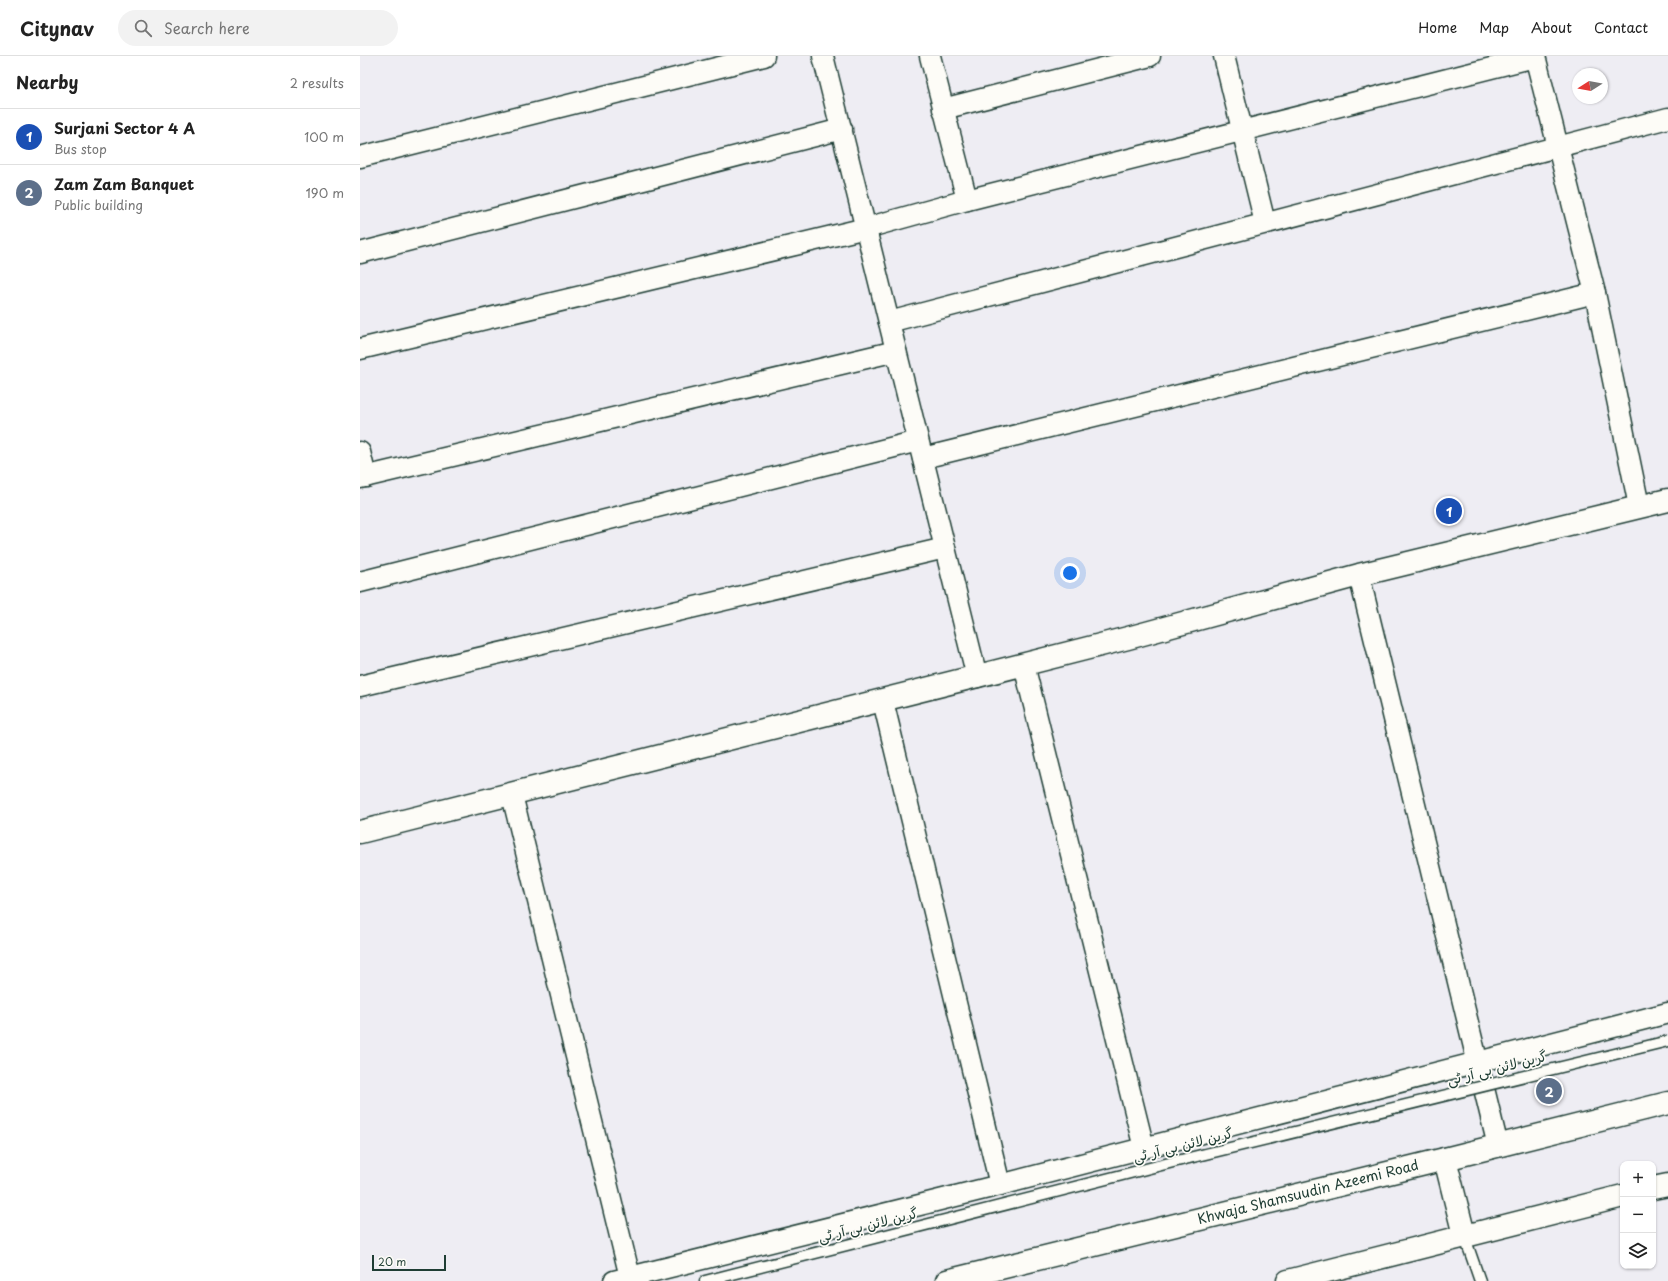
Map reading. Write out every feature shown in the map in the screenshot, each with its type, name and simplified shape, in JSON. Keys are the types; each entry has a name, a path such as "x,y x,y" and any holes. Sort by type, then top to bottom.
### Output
{"street":[{"path":"360,157 764,56"},
{"path":"823,56 977,677"},
{"path":"930,56 967,200"},
{"path":"944,109 1150,56"},
{"path":"1224,56 1265,223"},
{"path":"360,349 866,228 967,200 1242,132 1535,56 1595,294 1639,506"},
{"path":"889,322 1668,118"},
{"path":"360,253 842,130"},
{"path":"360,582 920,450 1595,294"},
{"path":"360,452 363,478 896,351"},
{"path":"360,832 1024,665 1359,575 1668,500"},
{"path":"360,686 945,548"},
{"path":"1359,575 1498,1146"},
{"path":"1024,665 1144,1148"},
{"path":"883,700 1000,1186"},
{"path":"512,795 622,1279 1000,1186 1668,1013"},
{"name":"Khwaja Shamsuudin Azeemi Road","path":"947,1281 1668,1103"},
{"path":"1445,1159 1464,1235"},
{"path":"1656,1187 1668,1185"},
{"path":"1288,1281 1464,1235 1620,1197"}],"lane":[{"name":"گرین لائن بی آر ٹی","path":"705,1281 1190,1158 1668,1041"},
{"path":"1464,1235 1480,1281"}],"place":[{"name":"Surjani Sector 4 A","path":"1449,511"},
{"name":"Zam Zam Banquet","path":"1549,1091"}]}
